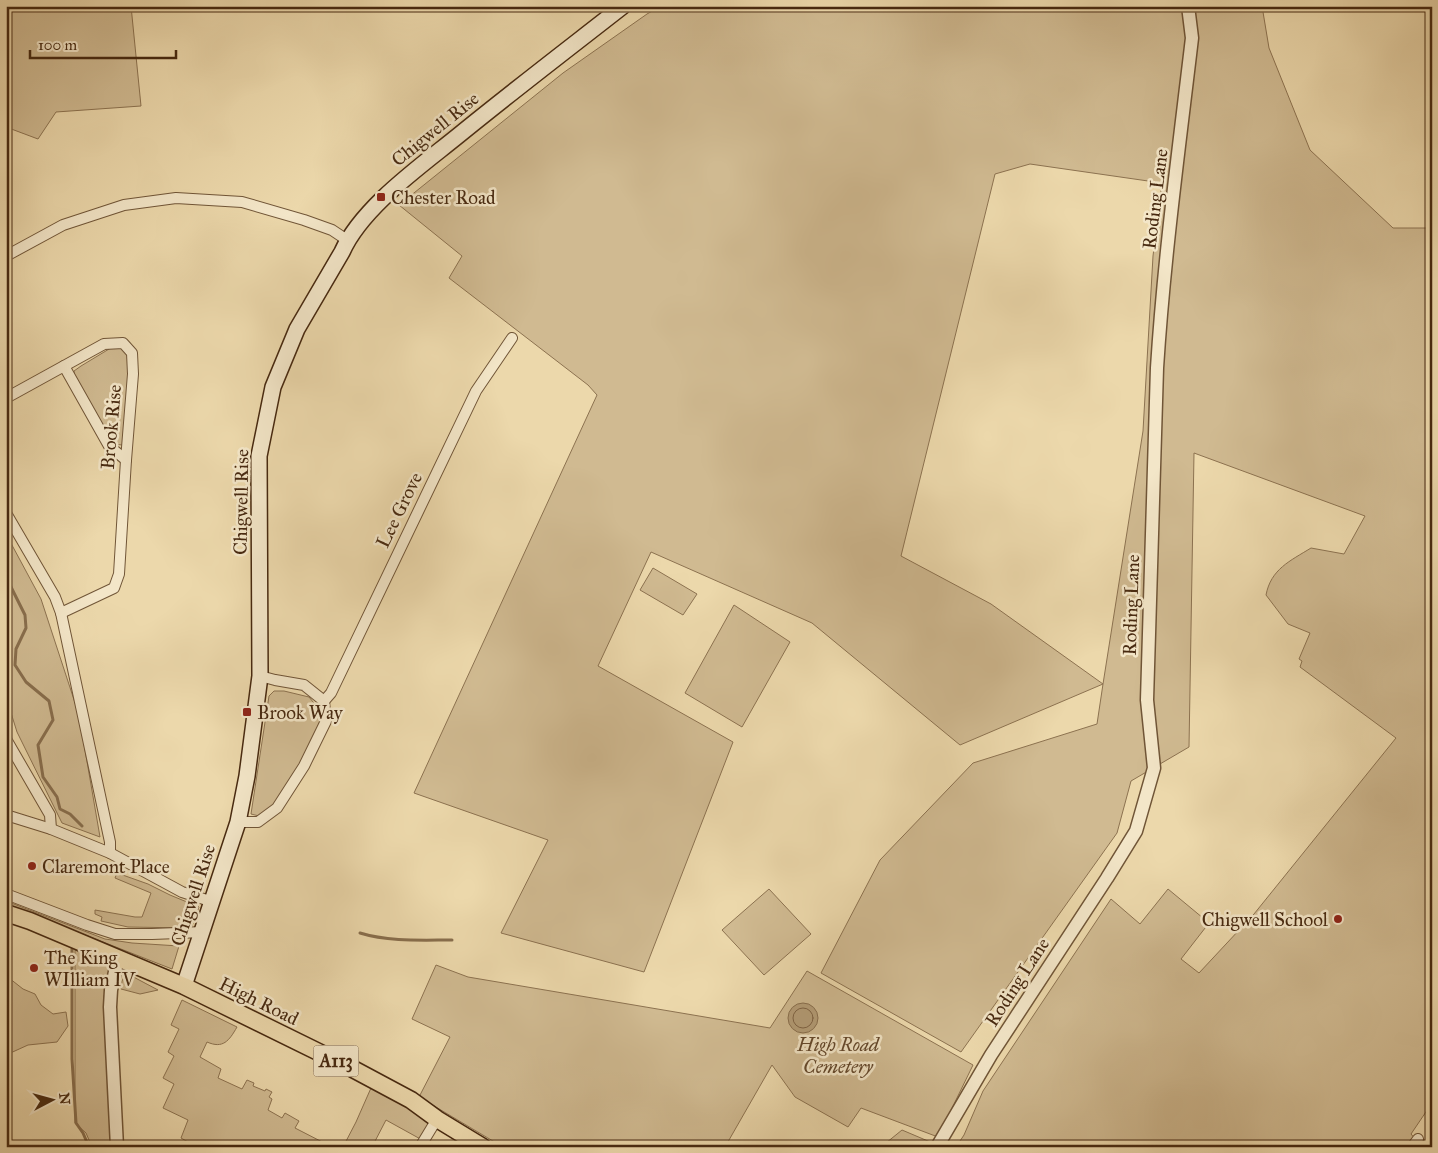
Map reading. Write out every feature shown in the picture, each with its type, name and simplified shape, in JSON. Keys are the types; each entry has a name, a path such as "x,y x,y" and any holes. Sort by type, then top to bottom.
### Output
{"main road":[{"name":"Chigwell Rise","path":"184,986 238,822 247,776 260,676 259,456 273,387 297,329 342,252 347,240 370,212 399,183 623,6"},
{"name":"High Road","path":"6,913 30,921 184,986 411,1100 437,1119 483,1147"}],"street":[{"name":"Roding Lane","path":"937,1147 992,1055 1136,831 1154,768 1146,700 1157,368 1164,284 1192,38 1188,6"},
{"path":"6,256 62,225 124,205 176,198 242,202 313,223 332,230 347,240"},
{"name":"Lee Grove","path":"324,701 331,693 476,391 512,338"},
{"name":"Brook Rise","path":"6,398 104,344 124,343 132,353 133,374 119,574 114,588 61,613"},
{"path":"64,366 110,446 126,460"},
{"path":"6,513 55,597 61,613 110,842 110,853"},
{"path":"238,822 258,822 277,808 304,766 326,722 324,701 304,685 260,676"},
{"path":"6,739 50,816 51,829"},
{"path":"6,815 51,829 110,853 182,892 212,902"},
{"path":"6,894 115,934 202,932"},
{"path":"117,1147 110,1007 111,990 118,958"},
{"path":"420,1147 437,1119"}],"green space":[{"path":"6,6 131,6 141,106 56,112 38,139 6,127"},
{"path":"661,6 1262,6 1269,48 1310,150 1393,228 1432,228 1432,1103 1411,1134 1422,1147 956,1147 964,1135 983,1091 1111,899 1140,924 1168,889 1209,923 1181,959 1199,973 1254,914 1396,738 1300,667 1302,661 1299,659 1310,633 1288,624 1266,595 1277,572 1311,548 1344,554 1365,516 1194,453 1189,747 1131,781 1117,833 961,1052 821,973 880,860 973,763 1097,724 1103,684 960,745 812,623 651,552 598,666 733,742 644,972 501,933 548,840 414,793 597,395 588,385 449,278 462,256 399,205 563,73","holes":["1030,164 1162,183 1153,256 1143,431 1103,684 991,604 901,556 995,174"]},
{"path":"114,346 124,346 132,353 127,444 122,445 113,444 75,380 74,371"},
{"path":"6,534 41,599 79,715 100,837 62,823 17,732 6,697"},
{"path":"653,568 697,594 683,615 640,590"},
{"path":"734,605 790,642 742,727 685,693"},
{"path":"274,691 284,691 309,697 318,708 320,721 302,762 275,805 259,816 251,814 269,696"},
{"path":"117,873 148,884 199,907 192,926 188,928 128,927 101,921 102,917 95,914 95,910 142,917 151,893 115,878"},
{"path":"769,889 811,934 764,975 722,930"},
{"path":"6,901 105,939 179,946 172,969 6,904"},
{"path":"75,950 114,967 104,996 111,1147 92,1147 86,1133 75,1123"},
{"name":"High Road Cemetery","path":"436,965 468,977 770,1028 807,971 973,1065 938,1137 861,1108 848,1127 795,1097 772,1065 725,1147 503,1147 419,1097 450,1037 412,1019"},
{"path":"6,966 10,968 9,978 23,989 35,994 41,1005 53,1014 66,1012 68,1026 57,1042 28,1045 6,1055"},
{"path":"126,973 158,990 140,994 121,989"},
{"path":"182,1000 237,1027 228,1040 221,1044 217,1045 207,1042 200,1057 221,1069 218,1078 242,1089 247,1080 254,1083 253,1086 272,1092 269,1097 272,1099 268,1110 282,1118 285,1113 299,1121 295,1128 332,1147 187,1147 188,1142 181,1138 188,1120 163,1108 174,1084 163,1078 174,1056 168,1052 179,1029 171,1025"},
{"path":"371,1088 436,1121 424,1141 386,1120 372,1147 343,1147"},
{"path":"902,1130 935,1144 933,1147 881,1147"}],"water":[{"path":"803,1003 814,1007 818,1018 814,1029 803,1033 792,1029 788,1018 792,1007"}],"waterway":[{"path":"6,577 25,615 26,628 16,649 15,665 26,682 49,701 53,720 38,745 43,777 57,797 60,809 70,814 82,826"},
{"path":"360,933 394,939 452,940"},
{"path":"72,949 72,1059 76,1123 89,1147"}],"place":[{"name":"Chester Road","path":"381,197"},
{"name":"Brook Way","path":"247,712"},
{"name":"Claremont Place","path":"32,866"},
{"name":"Chigwell School","path":"1338,919"},
{"name":"The King WIlliam IV","path":"34,968"}]}
